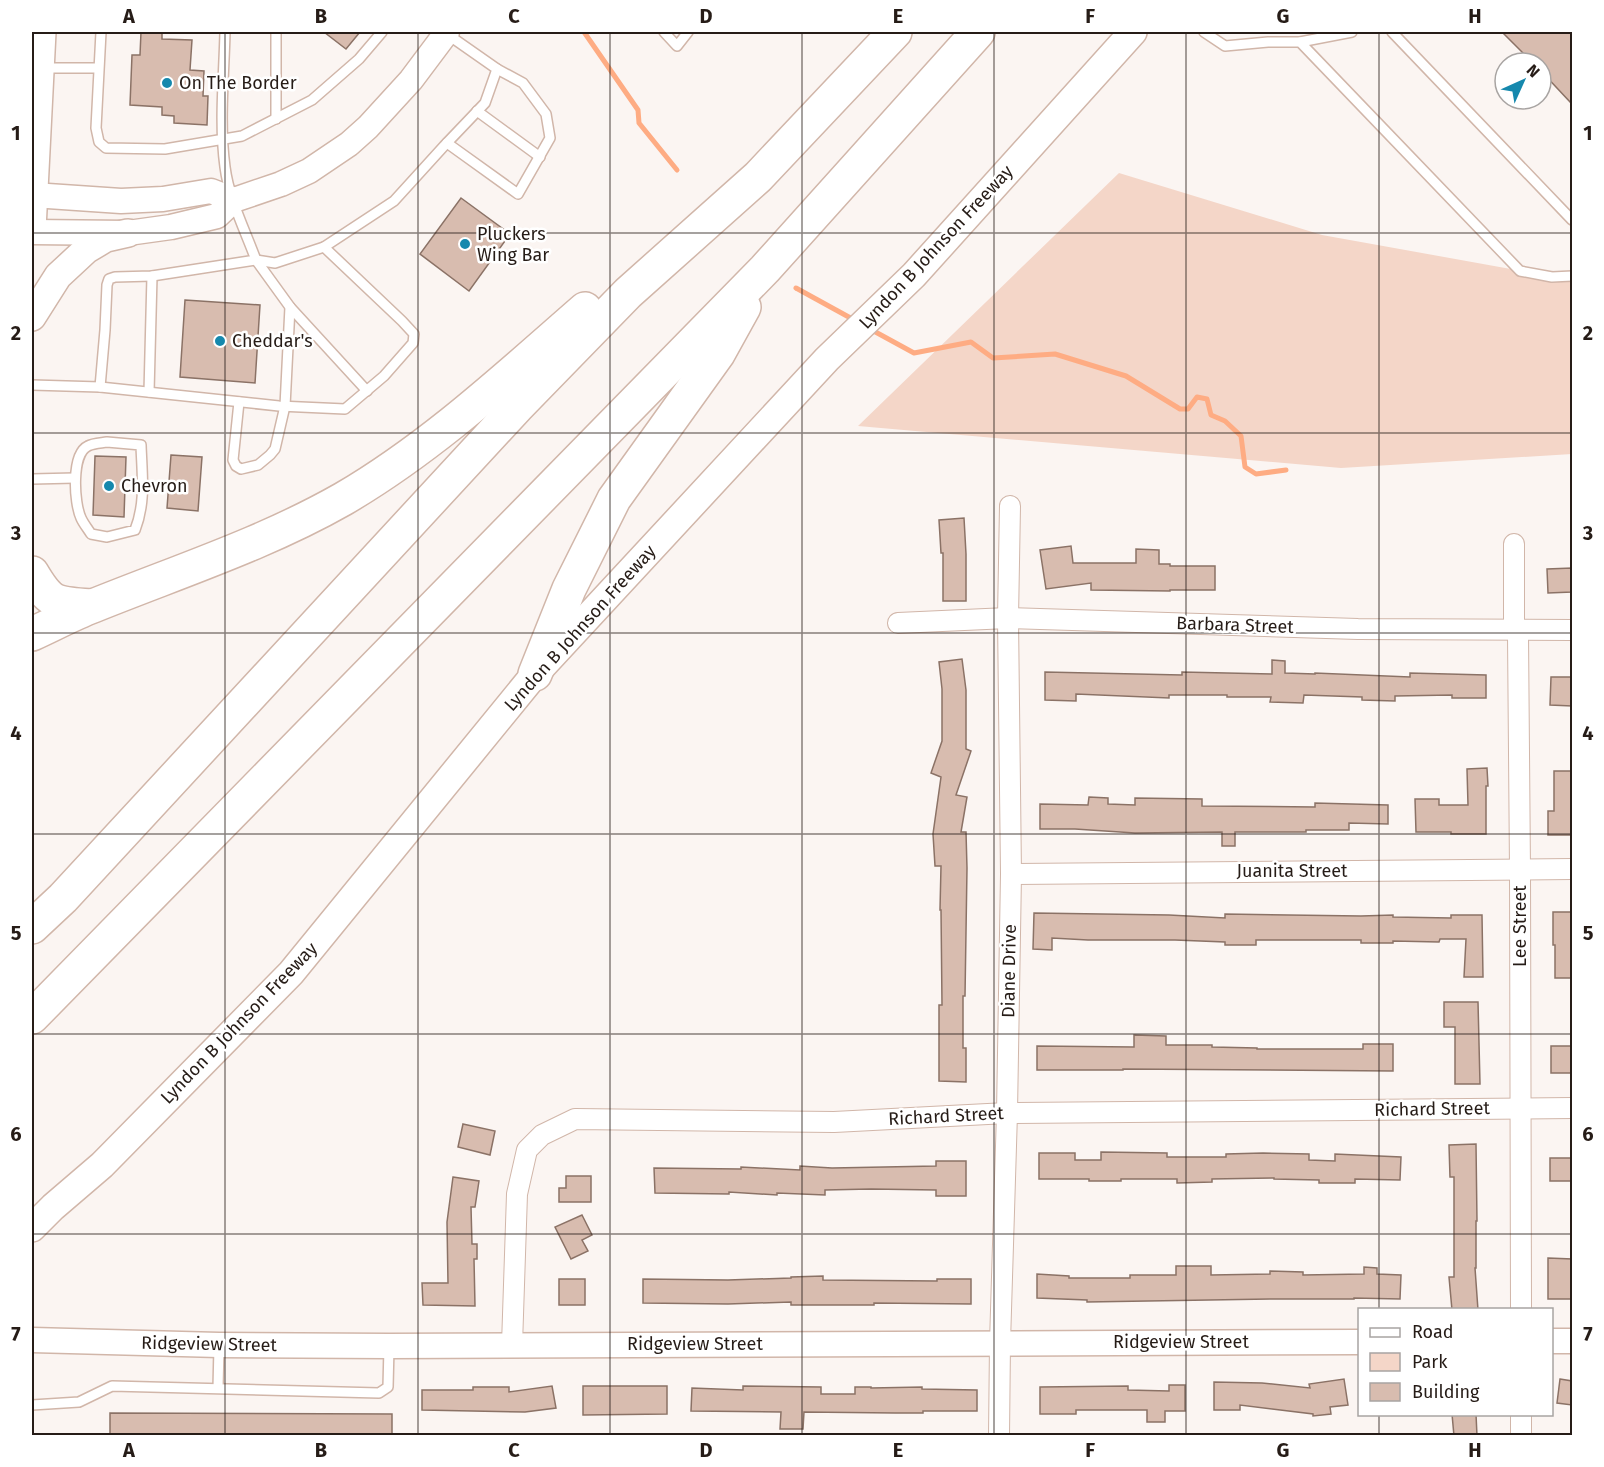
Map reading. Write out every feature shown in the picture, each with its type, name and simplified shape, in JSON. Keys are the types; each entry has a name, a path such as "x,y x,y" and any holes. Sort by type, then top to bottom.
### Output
{"highway":[{"path":"32,927 63,898 525,399 628,293 758,177 895,32"},
{"path":"32,1017 765,269 978,32"},
{"path":"32,634 91,606 277,533 342,499 398,464 459,418 621,278 758,177"},
{"path":"535,674 569,589 614,499 718,354 765,269"},
{"path":"32,573 44,593 60,604 91,606"}],"main road":[{"path":"32,231 32,195 42,32"},
{"name":"Lyndon B Johnson Freeway","path":"32,1228 102,1165 291,973 535,674 827,359 914,275 1133,32"},
{"path":"32,316 58,276 86,250 106,238 128,233"}],"street":[{"path":"32,231 128,233 171,227 218,216 234,200 281,184 309,171 349,144 368,127 411,80 445,32"},
{"path":"32,195 121,201 163,199 211,191 234,200"},
{"name":"Diane Drive","path":"999,1436 1011,874 1008,618 1010,506"},
{"name":"Lee Street","path":"1514,544 1514,629 1518,635 1521,1308"},
{"name":"Barbara Street","path":"898,622 1008,618 1358,629 1572,630"},
{"name":"Juanita Street","path":"1011,874 1572,869"},
{"name":"Richard Street","path":"512,1345 517,1194 527,1150 542,1135 575,1119 834,1122 1007,1113 1572,1108"},
{"name":"Ridgeview Street","path":"32,1340 219,1345 389,1346 1358,1341"},
{"path":"1553,1341 1572,1341"},
{"path":"1521,1416 1521,1436"}],"lane":[{"path":"101,32 96,128 99,142 106,148 165,149 242,136 312,100 359,59 382,32"},
{"path":"225,32 223,139 225,168 256,260 290,307 367,391"},
{"path":"276,32 276,119"},
{"path":"445,32 497,69 523,83 546,114 550,138 518,195 447,143"},
{"path":"664,32 676,46 688,32"},
{"path":"1204,32 1225,46 1300,42 1352,32"},
{"path":"1268,42 1270,32"},
{"path":"1392,32 1572,220"},
{"path":"1300,42 1520,271 1552,277 1572,276"},
{"path":"40,68 98,68"},
{"path":"100,387 109,279 152,276 256,260 275,263 324,247 394,201 485,103 497,69"},
{"path":"477,111 540,157"},
{"path":"32,385 100,387 239,402 345,409 384,376 413,343 414,334 324,247"},
{"path":"148,392 152,276"},
{"path":"239,402 233,460 241,469 258,465 275,449 285,406 290,307"},
{"path":"106,442 141,445 142,505 135,530 107,537 92,534 81,518 76,497 75,478 80,453 87,446 106,442"},
{"path":"32,479 75,478"},
{"path":"218,1388 219,1345"},
{"path":"32,1405 79,1402 112,1386 379,1392 388,1387 389,1346"}],"green space":[{"path":"1119,173 1322,235 1572,280 1572,454 1341,468 858,426"}],"building":[{"name":"On The Border","path":"141,32 162,32 162,39 192,40 190,70 204,71 203,96 208,96 207,125 174,123 174,116 162,115 162,107 130,105 132,55 140,55"},
{"path":"324,32 360,32 346,49"},
{"path":"1502,32 1572,32 1572,104 1553,84 1553,51 1521,51"},
{"name":"Pluckers Wing Bar","path":"461,198 510,234 469,291 420,254"},
{"name":"Cheddar's","path":"185,300 260,305 255,383 180,377"},
{"path":"171,455 202,457 198,511 167,508"},
{"name":"Chevron","path":"95,456 126,457 124,517 93,515"},
{"path":"964,518 966,601 943,601 943,553 941,553 939,520"},
{"path":"1071,546 1073,563 1136,563 1136,549 1159,550 1159,564 1215,566 1215,590 1091,590 1091,583 1046,589 1040,550"},
{"path":"1572,568 1572,592 1548,593 1547,569"},
{"path":"962,659 966,690 966,749 971,751 956,795 967,797 961,832 966,832 967,868 965,996 963,996 963,1048 966,1048 966,1082 939,1081 939,1005 942,1005 941,866 935,866 933,834 941,777 931,773 942,741 942,689 939,662"},
{"path":"1272,660 1285,661 1285,673 1410,677 1410,673 1486,675 1486,698 1452,698 1452,695 1395,696 1395,701 1362,700 1362,697 1304,695 1303,703 1270,702 1271,697 1227,697 1227,695 1169,695 1169,698 1076,694 1076,701 1045,700 1045,672 1272,674"},
{"path":"1551,677 1572,677 1572,706 1550,705"},
{"path":"1487,768 1486,834 1416,832 1415,799 1439,799 1439,805 1468,805 1467,769"},
{"path":"1554,771 1572,771 1572,835 1548,835 1548,811 1554,811"},
{"path":"1089,797 1108,798 1108,804 1135,805 1135,798 1202,799 1202,806 1315,807 1315,803 1388,805 1388,824 1349,823 1349,830 1235,832 1235,846 1222,846 1222,832 1135,833 1040,829 1040,804 1088,805"},
{"path":"1553,912 1572,912 1572,978 1555,978"},
{"path":"1034,913 1225,918 1225,914 1393,915 1393,917 1451,918 1451,915 1482,915 1483,977 1464,977 1466,939 1440,939 1439,942 1393,941 1393,943 1361,943 1361,940 1256,940 1256,945 1225,945 1225,942 1052,938 1052,950 1033,949"},
{"path":"1444,1002 1478,1002 1480,1084 1455,1084 1455,1027 1444,1027"},
{"path":"1134,1035 1166,1036 1166,1045 1212,1045 1212,1047 1257,1049 1363,1049 1363,1044 1393,1044 1393,1071 1037,1070 1037,1046 1134,1047"},
{"path":"1551,1046 1572,1046 1572,1073 1551,1073"},
{"path":"463,1124 495,1131 490,1155 458,1147"},
{"path":"1476,1144 1475,1268 1478,1308 1452,1308 1449,1277 1454,1277 1454,1177 1450,1177 1449,1145"},
{"path":"1101,1152 1167,1153 1167,1157 1226,1157 1226,1154 1263,1153 1309,1154 1309,1160 1335,1161 1335,1154 1401,1157 1400,1180 1355,1179 1355,1183 1319,1183 1319,1180 1274,1178 1212,1179 1212,1182 1177,1183 1177,1179 1089,1181 1089,1179 1039,1179 1039,1153 1075,1153 1075,1160 1101,1160"},
{"path":"1550,1158 1572,1158 1572,1181 1550,1181"},
{"path":"936,1161 966,1161 966,1196 936,1196 936,1190 871,1189 825,1190 825,1195 729,1192 729,1194 655,1193 654,1168 741,1169 741,1167 800,1170 800,1166 832,1168 936,1166"},
{"path":"566,1176 591,1176 591,1202 559,1202 559,1188 566,1188"},
{"path":"453,1177 479,1181 475,1207 471,1207 472,1244 477,1244 477,1259 474,1259 475,1306 423,1305 422,1283 448,1283 447,1222"},
{"path":"582,1215 592,1235 582,1240 588,1251 571,1259 555,1227"},
{"path":"1548,1258 1572,1259 1572,1299 1548,1299"},
{"path":"1176,1266 1211,1266 1211,1275 1270,1274 1270,1271 1303,1272 1303,1275 1364,1274 1364,1267 1377,1268 1377,1274 1401,1275 1400,1299 1087,1302 1087,1300 1037,1298 1037,1274 1069,1276 1069,1278 1130,1278 1130,1275 1176,1275"},
{"path":"823,1276 823,1280 971,1279 971,1304 643,1303 643,1279 728,1280"},
{"path":"559,1279 585,1279 585,1305 559,1305"},
{"path":"1344,1379 1348,1405 1330,1407 1331,1414 1313,1416 1313,1414 1240,1405 1240,1410 1214,1410 1214,1382 1262,1383 1310,1388 1309,1384"},
{"path":"1560,1379 1572,1381 1572,1405 1557,1403"},
{"path":"1169,1385 1185,1385 1185,1411 1165,1411 1165,1422 1147,1422 1147,1410 1076,1410 1076,1414 1040,1414 1040,1387 1128,1386 1128,1390 1169,1391"},
{"path":"552,1386 556,1408 525,1412 422,1410 422,1390 509,1387 509,1392"},
{"path":"583,1386 667,1386 667,1414 583,1415"},
{"path":"743,1386 821,1387 821,1394 855,1394 855,1387 977,1390 977,1411 804,1412 803,1429 780,1429 781,1412 691,1411 692,1388 743,1390"},
{"path":"110,1413 392,1414 392,1436 110,1436"},
{"path":"1452,1416 1476,1416 1477,1436 1454,1436"}],"waterway":[{"path":"584,32 638,110 639,123 677,170"},
{"path":"796,288 856,321"},
{"path":"870,329 914,353 971,342 993,358 1055,354 1126,376 1180,409 1188,409 1197,397 1207,399 1211,415 1225,421 1241,436 1245,467 1256,474 1286,470"}],"place":[{"name":"On The Border","path":"167,83"},
{"name":"Pluckers Wing Bar","path":"465,244"},
{"name":"Cheddar's","path":"220,341"},
{"name":"Chevron","path":"109,486"}]}
